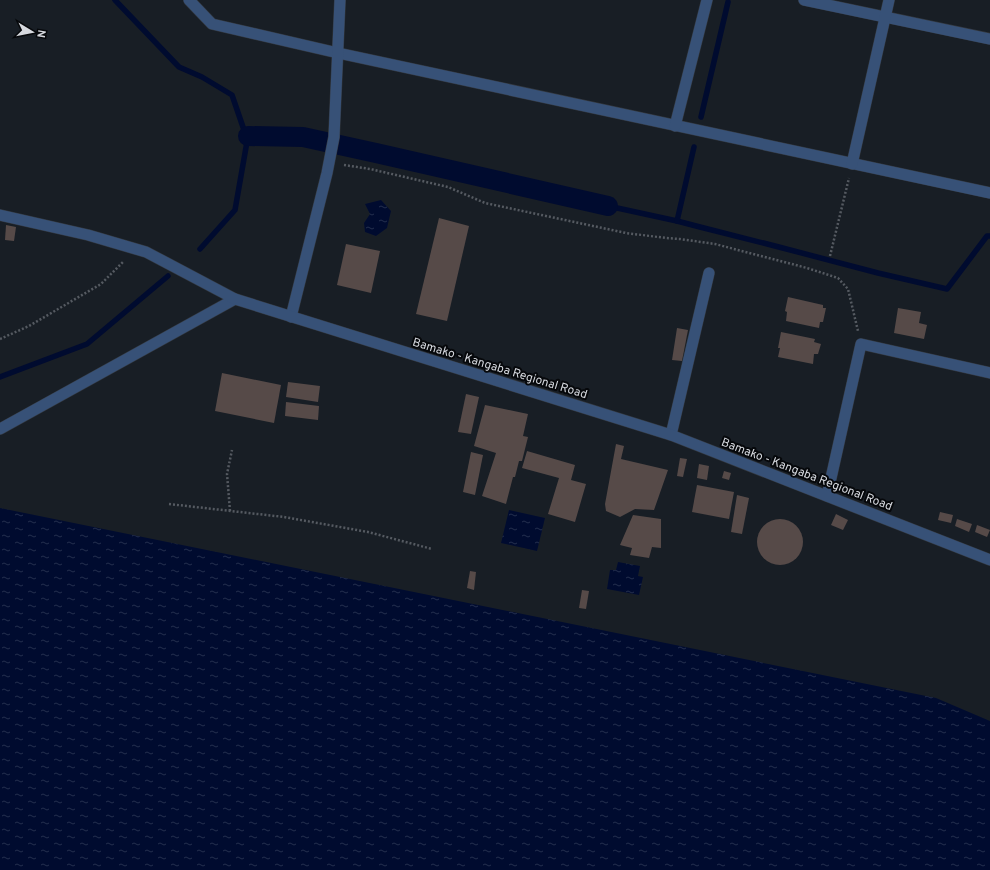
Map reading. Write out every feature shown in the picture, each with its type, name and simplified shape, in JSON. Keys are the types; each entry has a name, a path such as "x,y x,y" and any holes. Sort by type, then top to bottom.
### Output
{"street":[{"path":"189,0 212,24 338,53 990,193"},
{"path":"291,317 328,168 334,137 340,0"},
{"path":"675,126 707,0"},
{"path":"804,0 990,39"},
{"path":"852,164 889,0"},
{"name":"Bamako - Kangaba Regional Road","path":"0,215 88,235 150,254 235,299 671,435 990,560"},
{"path":"671,435 709,273"},
{"path":"0,429 235,299"},
{"path":"827,496 861,344 990,373"}],"path":[{"path":"830,256 852,164"},
{"path":"328,168 370,169 448,186 485,203 626,233 715,244 807,268 838,278 848,289 861,344"},
{"path":"0,339 29,326 101,284 128,258 150,254"},
{"path":"230,511 227,474 232,450"},
{"path":"169,504 284,517 368,532 432,549"}],"water":[{"path":"381,200 391,211 387,228 376,236 365,232 364,223 370,214 365,204"},
{"path":"0,508 936,698 990,721 990,870 0,870"},
{"path":"509,510 545,518 537,551 501,543"},
{"path":"618,562 640,566 638,576 643,577 639,595 607,589 610,570 616,570"}],"building":[{"path":"439,218 469,226 447,321 416,314"},
{"path":"6,225 16,227 14,241 5,240"},
{"path":"346,244 380,251 371,293 337,285"},
{"path":"788,297 823,305 823,308 826,308 823,322 820,322 819,328 786,321 787,312 785,311"},
{"path":"898,308 921,312 919,323 927,325 924,339 894,333"},
{"path":"677,328 688,330 682,361 672,360"},
{"path":"781,332 815,339 814,342 821,344 818,354 814,354 813,364 778,357"},
{"path":"222,373 281,385 274,423 215,411"},
{"path":"288,382 320,386 318,402 286,397"},
{"path":"466,394 479,397 471,434 458,432"},
{"path":"286,402 319,406 318,420 285,416"},
{"path":"485,405 528,414 523,436 528,437 522,461 519,461 515,477 513,477 506,504 482,496 496,453 474,446"},
{"path":"616,444 624,446 621,459 668,470 654,510 635,509 620,517 606,511 605,504"},
{"path":"527,451 575,465 571,480 586,484 575,522 548,514 559,478 522,468"},
{"path":"471,452 483,455 475,495 463,492"},
{"path":"680,458 687,459 683,477 677,476"},
{"path":"699,464 709,466 707,480 697,478"},
{"path":"724,471 731,473 729,480 722,478"},
{"path":"697,485 734,492 729,519 692,512"},
{"path":"737,495 749,498 742,534 731,532"},
{"path":"940,512 953,515 951,523 938,520"},
{"path":"836,514 848,520 843,530 831,525"},
{"path":"633,515 661,519 661,548 652,547 649,558 630,555 632,548 620,545"},
{"path":"776,519 784,519 793,523 799,529 803,542 799,555 793,561 784,565 776,565 767,561 761,555 757,546 757,538 761,529 767,523"},
{"path":"957,519 972,524 969,532 955,526"},
{"path":"977,525 990,530 987,537 975,532"},
{"path":"470,571 476,572 474,590 467,588"},
{"path":"582,590 589,591 586,609 579,608"}],"waterway":[{"path":"115,0 179,67 202,77 232,95 244,130 248,136 235,210 200,249"},
{"path":"701,117 728,2"},
{"path":"248,136 303,137 608,206"},
{"path":"677,221 694,147"},
{"path":"608,206 677,221 878,273 947,289 987,236 990,236"},
{"path":"0,377 87,344 168,276"}]}
